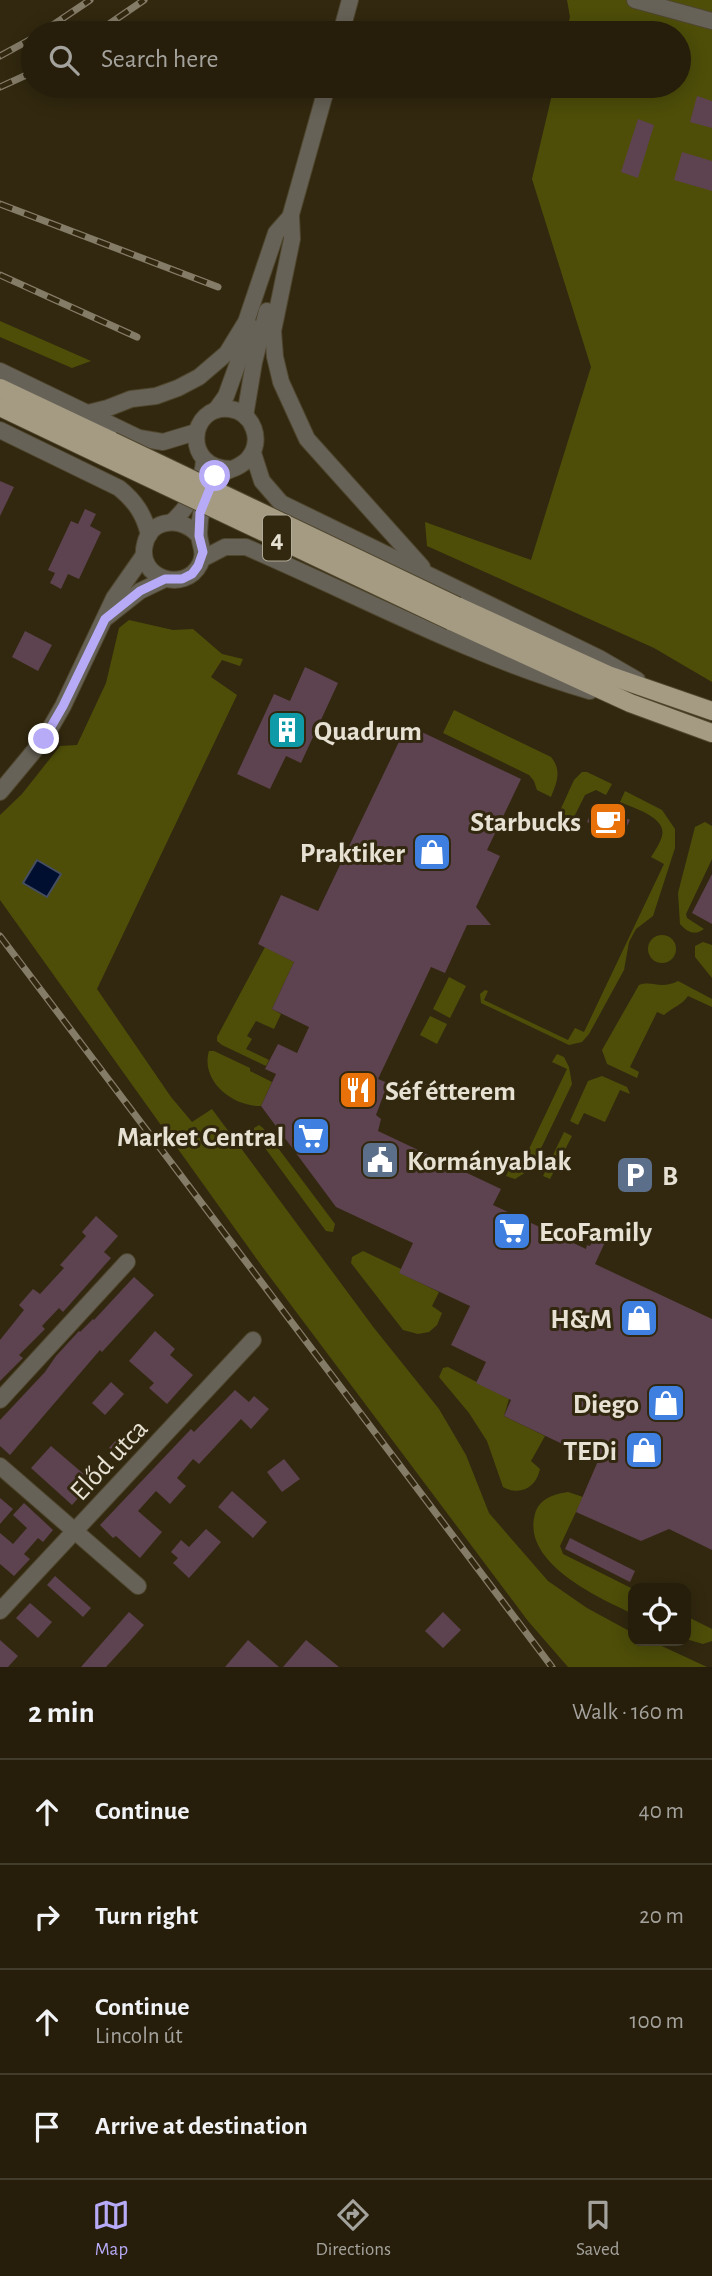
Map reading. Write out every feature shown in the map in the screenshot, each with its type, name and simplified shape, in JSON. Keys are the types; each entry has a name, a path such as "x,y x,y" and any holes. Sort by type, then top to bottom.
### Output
{"main road":[{"name":"4","path":"0,388 107,449"},
{"name":"4","path":"0,407 107,449 454,613 630,703 712,733"},
{"name":"4","path":"454,613 662,695 712,711"}],"street":[{"path":"344,21 350,0"},
{"path":"635,0 712,21"},
{"path":"246,416 254,362 290,216 324,98"},
{"path":"165,579 155,574 148,566 144,555 145,541 155,528 173,522 195,493 203,473 204,460 196,442 196,432 200,422 216,410 226,396 290,216"},
{"path":"88,413 178,388 199,377 227,353 246,321 276,233 290,216"},
{"path":"290,216 292,239 273,331 281,382 307,439 429,575"},
{"path":"0,371 152,441 163,442 196,432"},
{"path":"216,410 237,411 246,416 256,433 253,453 262,481 281,503 599,658 662,695"},
{"path":"0,430 119,488 134,500 144,517 149,535"},
{"path":"105,619 140,591 165,579 182,579 192,574 202,559 200,513 215,476 247,460 253,453"},
{"path":"204,460 221,469 230,469"},
{"path":"173,522 188,526 199,536"},
{"path":"202,559 225,547 246,547 422,628 555,681 630,703"},
{"path":"0,792 44,739 63,706 114,598 144,555"},
{"path":"0,1400 127,1262"},
{"name":"Előd utca","path":"0,1611 253,1340"},
{"path":"0,1466 138,1586"}],"shaded area":[{"path":"567,0 712,0 712,682 654,648 427,546 425,522 531,560 591,367 532,179 551,98 691,98 691,21 569,21"},
{"path":"0,321 91,361 72,368 0,337"},
{"path":"129,620 173,630 193,629 222,654 243,659 240,666 222,660 211,677 237,695 97,989 171,1097 192,1122 212,1109 374,1328 439,1409 466,1455 489,1513 548,1581 587,1608 628,1630 628,1646 662,1646 707,1667 568,1667 528,1621 261,1265 0,900 0,815 22,794 60,746 77,745 106,683 119,628"},
{"path":"454,710 551,757 557,771 557,781 551,797 537,790 529,775 443,733"},
{"path":"582,772 612,784 606,795 596,790 585,795 572,821 558,815 574,780"},
{"path":"625,791 662,810 675,829 675,848 653,916 636,929 629,942 624,970 589,1034 582,1042 569,1045 481,1003 480,994 488,991 484,1000 568,1040 575,1028 584,1032 664,864 651,857 659,844 662,829 648,814 620,802"},
{"path":"705,822 712,826 712,859 686,914 687,918 704,929 694,933 680,924 678,893 695,827"},
{"path":"662,935 672,939 676,949 672,959 662,963 652,959 648,949 652,939"},
{"path":"703,942 712,945 712,978 695,957 695,946"},
{"path":"265,947 294,962 272,1009 281,1014 274,1029 256,1021 247,1036 252,1039 246,1049 269,1060 266,1066 217,1041"},
{"path":"449,977 466,986 450,1018 433,1009"},
{"path":"678,981 712,999 712,1007 688,996 664,1015 657,1012 630,1067 639,1072 637,1078 607,1064 602,1050 639,985 667,985"},
{"path":"430,1016 447,1024 437,1044 420,1035"},
{"path":"209,1051 250,1068 250,1071 272,1082 261,1106 240,1102 221,1090 209,1072"},
{"path":"557,1054 564,1057 569,1067 572,1084 531,1169 515,1179 506,1176 511,1165 520,1168 567,1069 552,1062"},
{"path":"602,1076 627,1087 630,1094 620,1090 605,1122 584,1113 578,1125 570,1121 588,1081"},
{"path":"259,1125 335,1224 333,1232 326,1231 254,1133 254,1128"},
{"path":"564,1132 572,1136 550,1179 543,1176"},
{"path":"363,1251 401,1269 400,1273 439,1292 432,1306 442,1313 437,1325 429,1332 418,1334 403,1330 351,1263 352,1257"},
{"path":"448,1367 509,1399 504,1416 545,1436 531,1461 540,1469 531,1485 515,1491 503,1487 487,1441 469,1413 439,1377 443,1368"},
{"path":"568,1492 583,1497 560,1546 563,1554 628,1586 628,1612 601,1599 566,1576 551,1563 540,1548 534,1532 535,1514 547,1498"},
{"path":"691,1618 712,1629 712,1641 703,1644 691,1640"}],"water":[{"path":"37,860 61,874 47,897 23,883"}],"building":[{"path":"697,96 712,101 712,128 690,122"},
{"path":"638,119 654,125 638,178 621,172"},
{"path":"682,152 712,161 712,191 674,180"},
{"path":"0,481 14,487 0,516"},
{"path":"85,509 96,514 90,526 101,532 79,579 68,574 61,589 50,583 55,573 48,570 71,521 78,524"},
{"path":"25,631 52,645 38,671 12,657"},
{"name":"Quadrum","path":"305,667 338,683 301,763 286,756 270,789 237,774 274,694 290,701"},
{"name":"Market Central","path":"407,725 521,779 487,850 500,856 476,907 491,925 467,925 445,973 431,967 378,1079 388,1083 376,1115 381,1119 378,1131 501,1189 493,1205 586,1249 595,1235 606,1240 595,1264 712,1319 712,1550 669,1529 641,1541 576,1512 598,1461 504,1416 511,1400 476,1383 486,1362 451,1345 470,1306 399,1273 413,1243 336,1207 261,1106 276,1074 265,1069 278,1044 297,1053 309,1027 272,1009 294,962 258,944 281,895 318,911"},
{"name":"Starbucks","path":"595,804 630,820 621,838 587,822"},
{"path":"712,874 712,924 692,913"},
{"path":"96,1216 118,1236 104,1252 111,1258 63,1312 59,1308 42,1326 45,1329 19,1355 23,1358 0,1381 0,1340 24,1310 19,1305 33,1289 40,1294 64,1268 60,1265 86,1236 82,1232"},
{"path":"134,1277 154,1295 102,1352 100,1350 10,1455 0,1446 0,1420 79,1331 94,1320"},
{"path":"155,1331 175,1349 170,1355 193,1375 167,1404 149,1388 154,1383 129,1361"},
{"path":"111,1382 124,1394 105,1415 92,1403"},
{"path":"235,1390 249,1402 254,1396 269,1409 251,1429 241,1419 199,1464 193,1459 177,1478 186,1486 170,1504 156,1491 138,1511 162,1532 140,1558 100,1525 191,1429 194,1432"},
{"path":"118,1438 131,1450 122,1460 109,1448"},
{"path":"51,1446 93,1482 72,1505 31,1468"},
{"path":"284,1459 300,1479 282,1492 267,1472"},
{"path":"232,1491 267,1522 253,1538 218,1507"},
{"path":"0,1498 13,1509 0,1524"},
{"path":"24,1503 53,1530 43,1542 38,1538 24,1554 30,1559 14,1576 0,1564 0,1533 13,1544 27,1528 13,1515"},
{"path":"206,1529 221,1542 189,1578 173,1563 178,1558 171,1552 181,1540 189,1547"},
{"path":"570,1538 635,1571 630,1582 565,1549"},
{"path":"55,1576 91,1608 83,1617 47,1585"},
{"path":"30,1603 52,1622 38,1638 16,1618"},
{"path":"129,1612 144,1625 106,1667 81,1667"},
{"path":"443,1612 461,1630 443,1648 425,1631"},
{"path":"0,1640 18,1656 8,1667 0,1667"},
{"path":"248,1640 279,1667 225,1667"},
{"path":"306,1640 339,1667 283,1667"}],"railway":[{"path":"59,21 90,0"},
{"path":"113,21 144,0"},
{"path":"0,56 21,45"},
{"path":"0,87 21,77"},
{"path":"0,204 218,287"},
{"path":"0,275 137,337"},
{"path":"0,936 552,1667"}],"place":[{"name":"Quadrum","path":"287,730"},
{"name":"Starbucks","path":"608,821"},
{"name":"Praktiker","path":"432,852"},
{"name":"Séf étterem","path":"358,1090"},
{"name":"Market Central","path":"311,1136"},
{"name":"Kormányablak","path":"380,1160"},
{"name":"B","path":"635,1175"},
{"name":"EcoFamily","path":"512,1231"},
{"name":"H&M","path":"639,1318"},
{"name":"Diego","path":"666,1403"},
{"name":"TEDi","path":"644,1450"}],"route":[{"path":"44,739 105,619 140,591 165,579 182,579 192,574 198,566 203,552 199,536 200,513 215,476"}]}
